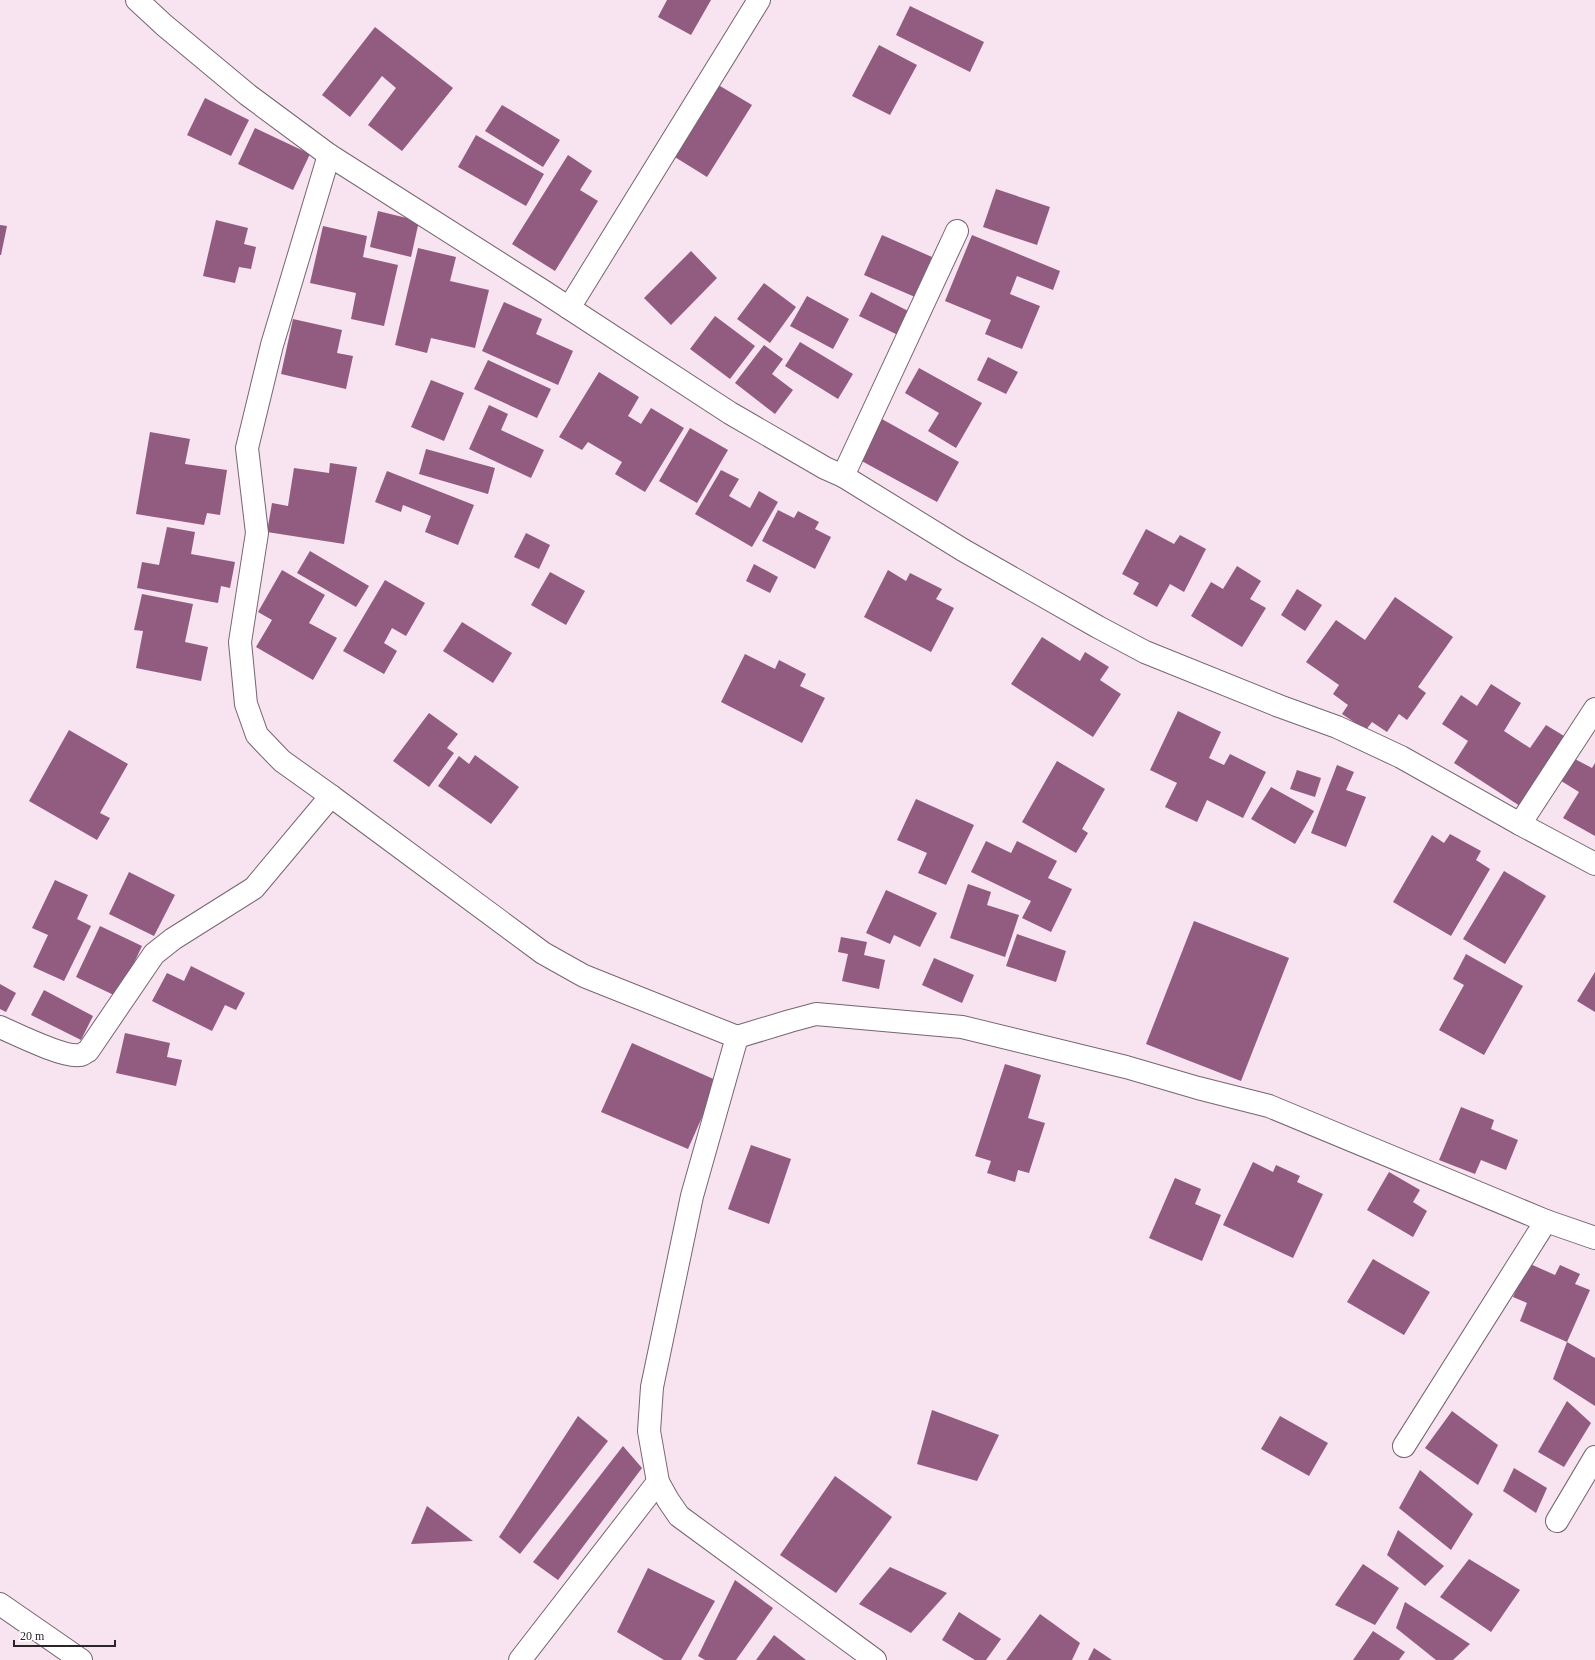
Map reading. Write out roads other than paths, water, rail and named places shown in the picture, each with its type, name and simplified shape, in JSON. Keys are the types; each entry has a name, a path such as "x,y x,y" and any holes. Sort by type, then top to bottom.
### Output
{"street":[{"path":"137,0 164,25 248,95 328,155 730,413 825,468 843,476 963,550 1145,652 1279,706 1337,727 1401,757 1595,864"},
{"path":"568,308 759,0"},
{"path":"328,155 272,345 247,448 257,533 240,642 246,704 257,735 282,761 543,953 584,976 737,1037 816,1014 962,1027 1126,1067 1198,1088 1269,1106 1546,1221 1595,1238"},
{"path":"843,476 957,231"},
{"path":"1520,824 1595,709"},
{"path":"0,1027 60,1051 74,1055 82,1055 88,1051 154,954 173,938 254,888 331,796"},
{"path":"737,1037 692,1196 652,1387 649,1432 658,1482 668,1500 680,1516 875,1660"},
{"path":"1404,1446 1546,1221"},
{"path":"1557,1521 1595,1457"},
{"path":"520,1660 658,1482"},
{"path":"0,1604 81,1660"}]}
